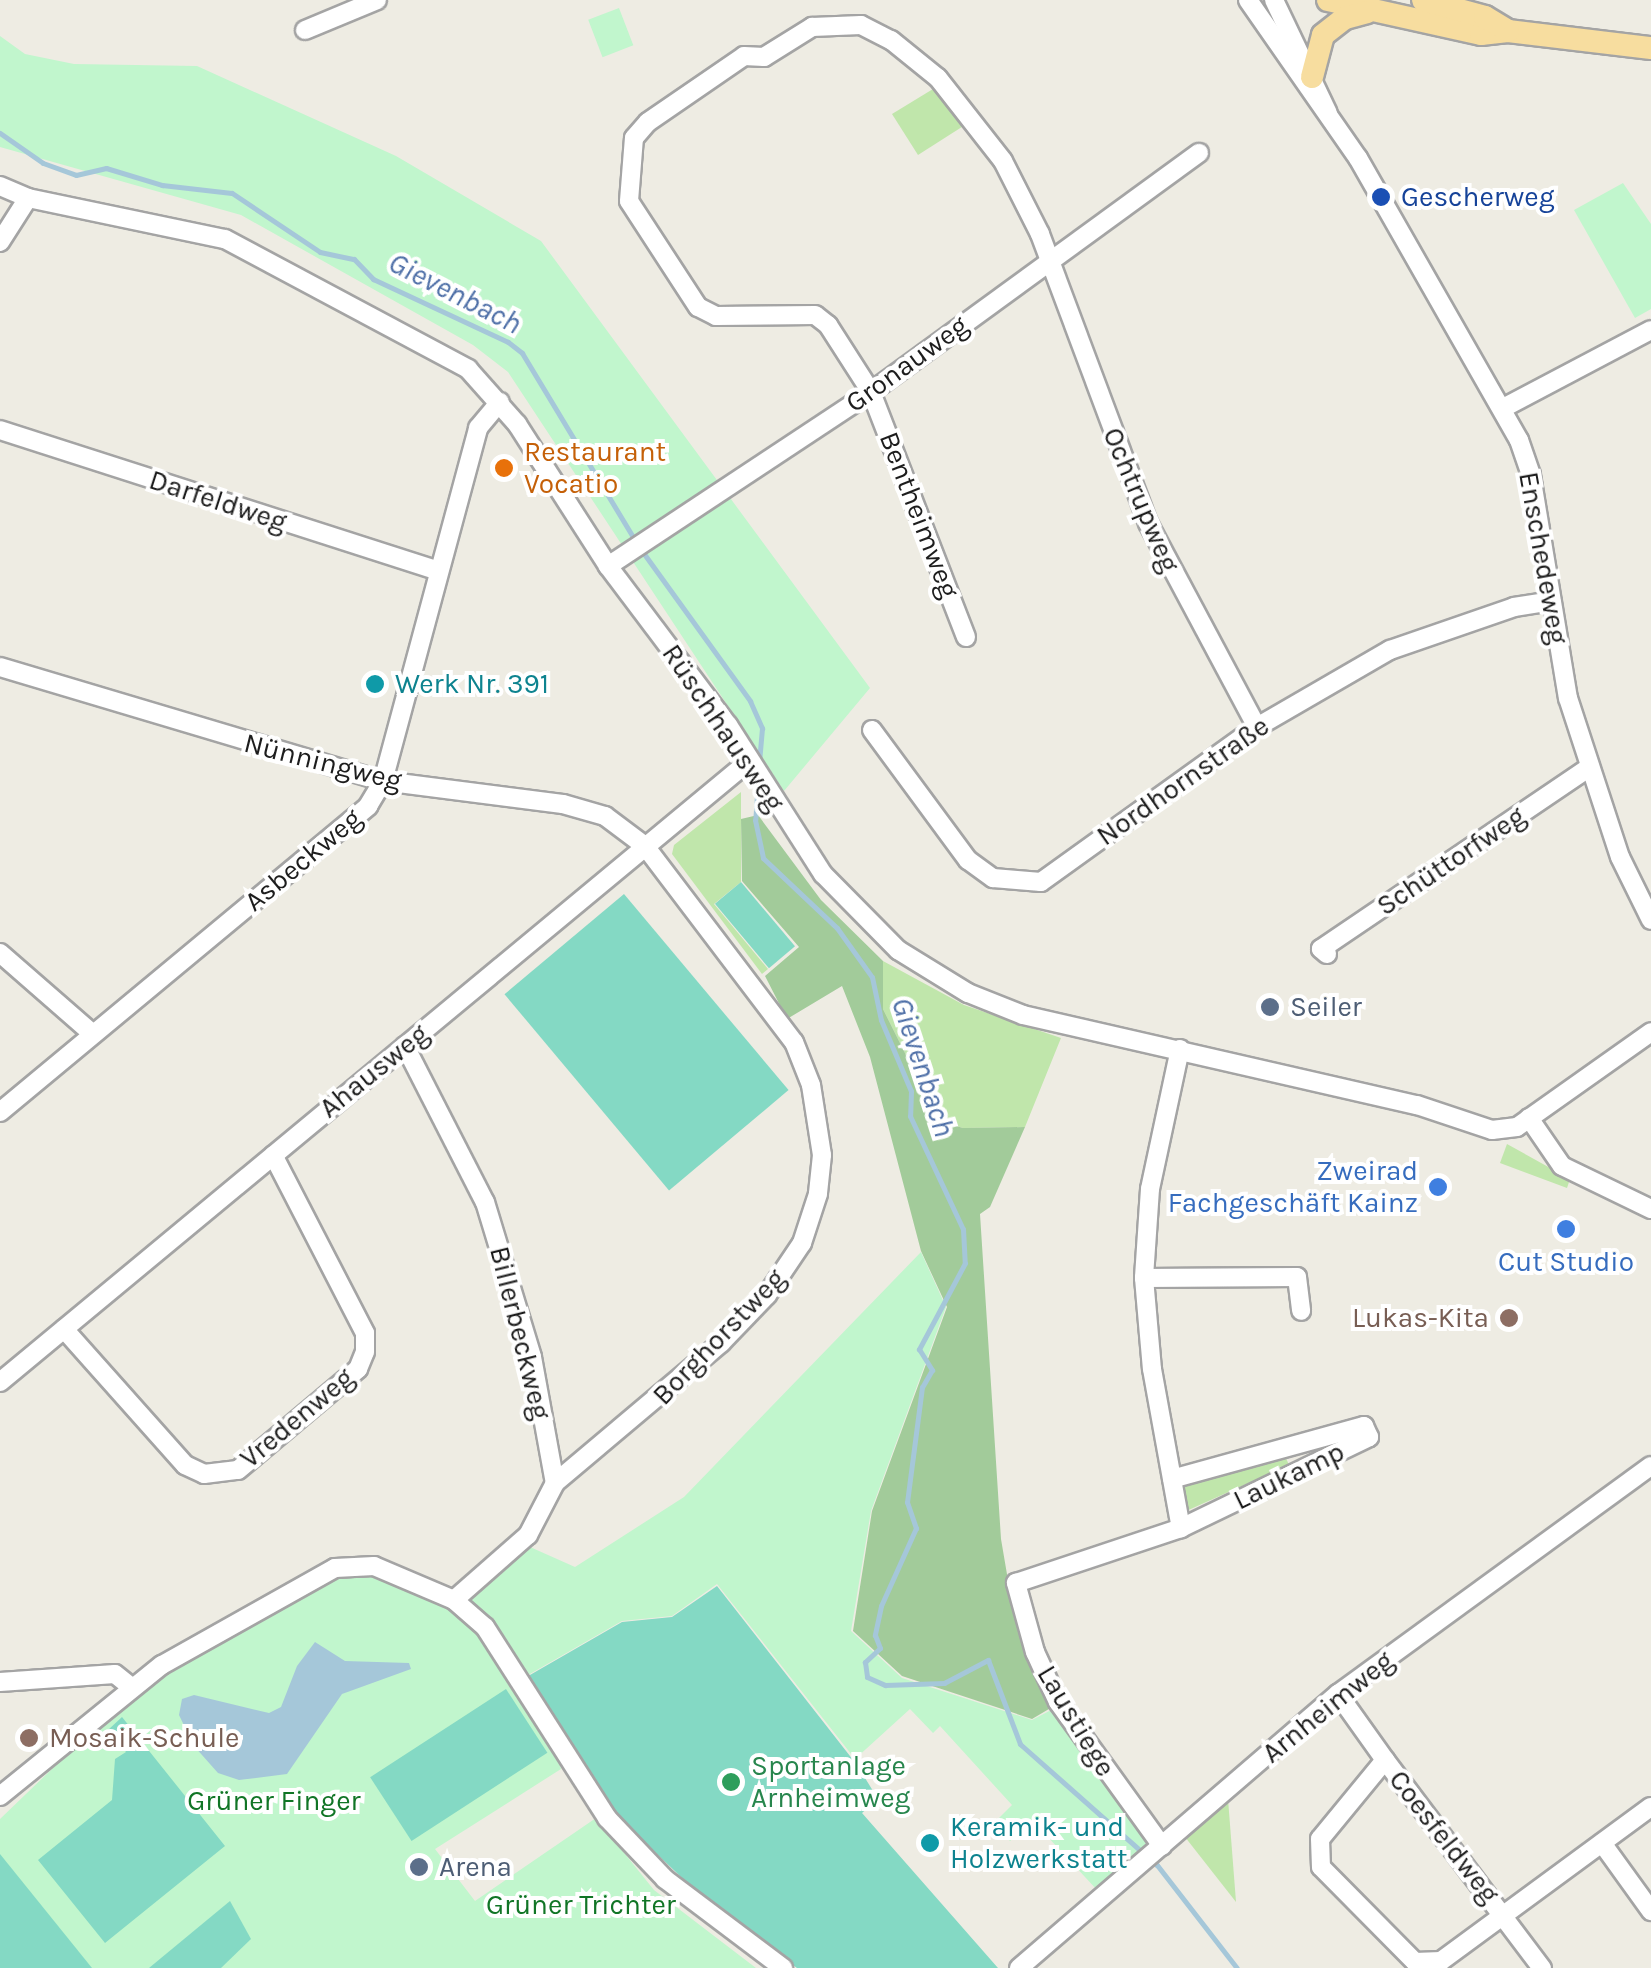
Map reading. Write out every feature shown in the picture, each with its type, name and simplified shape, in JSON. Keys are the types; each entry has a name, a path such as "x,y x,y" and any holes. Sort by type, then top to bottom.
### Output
{"main road":[{"path":"1328,0 1481,34 1508,31 1651,48"},
{"path":"1423,0 1485,16 1508,31"},
{"path":"1312,77 1316,50 1328,30 1370,12"}],"street":[{"path":"304,30 377,0"},
{"name":"Enschedeweg","path":"1248,0 1314,103 1328,114"},
{"name":"Enschedeweg","path":"1274,0 1328,114 1503,408 1531,475 1552,601 1588,769 1651,920"},
{"name":"Ochtrupweg","path":"871,392 816,315 716,316 698,307 629,201 634,138 648,122 744,56 764,57 812,27 861,26 938,78 980,129 1040,234 1046,263 1148,523 1257,727"},
{"name":"Gronauweg","path":"608,566 871,392 1199,152"},
{"name":"Rüschhausweg","path":"0,186 28,198 232,242 468,369 500,402 608,566 840,894 933,974 1022,1015 1418,1104 1492,1130 1530,1118 1651,1032"},
{"path":"0,242 28,198"},
{"path":"1503,408 1651,330"},
{"name":"Bentheimweg","path":"871,392 966,637"},
{"name":"Asbeckweg","path":"0,1112 368,806 383,781 478,428 500,402"},
{"name":"Darfeldweg","path":"0,430 437,570"},
{"name":"Nordhornstraße","path":"872,730 968,860 993,878 1022,884 1041,882 1257,727 1390,650 1514,607 1552,601"},
{"name":"Nünningweg","path":"0,667 383,781 563,804 605,816 645,846"},
{"name":"Ahausweg","path":"0,1382 748,760"},
{"name":"Schüttorfweg","path":"1326,954 1321,949 1588,769"},
{"name":"Borghorstweg","path":"555,1484 674,1388 766,1295 802,1243 818,1194 818,1122 794,1042 645,846"},
{"path":"0,953 94,1034"},
{"name":"Billerbeckweg","path":"405,1046 485,1202 532,1357 555,1484"},
{"path":"1180,1048 1150,1189 1144,1278 1181,1528"},
{"path":"1530,1118 1562,1166 1651,1210"},
{"name":"Vredenweg","path":"64,1329 185,1465 204,1474 238,1470 358,1368 365,1352 365,1333 273,1155"},
{"path":"1144,1278 1297,1276 1301,1311"},
{"name":"Laukamp","path":"1016,1583 1181,1528 1369,1437 1364,1426 1172,1479"},
{"name":"Arnheimweg","path":"1020,1968 1338,1694 1651,1466"},
{"path":"454,1600 528,1535 555,1484"},
{"path":"0,1796 132,1688 335,1568 374,1566 454,1600 507,1653 607,1818 665,1879 783,1968"},
{"name":"Laustiege","path":"1016,1583 1035,1652 1058,1702 1160,1848"},
{"path":"0,1682 115,1674 132,1688"},
{"name":"Coesfeldweg","path":"1338,1694 1542,1968"},
{"name":"Coesfeldweg","path":"1385,1760 1320,1839 1322,1868 1415,1962 1441,1961 1651,1807"},
{"path":"1602,1844 1651,1911"}],"green space":[{"path":"619,8 633,45 603,57 588,20"},
{"path":"0,36 25,54 74,64 197,66 396,156 541,241 870,688 784,791 508,372 473,345 241,215 0,147"},
{"path":"933,89 965,125 918,155 892,114"},
{"path":"1623,183 1651,224 1651,309 1635,318 1574,210"},
{"path":"741,792 741,882 714,904 768,969 762,974 672,854 674,845"},
{"path":"758,815 821,900 883,961 883,1009 939,1121 963,1128 1025,1127 990,1207 980,1214 1001,1539 1009,1586 1054,1706 1032,1719 902,1676 853,1631 872,1511 947,1307 921,1251 870,1057 842,986 787,1019 765,976 799,947 742,881 741,819"},
{"path":"741,882 795,946 769,968 715,904"},
{"path":"624,894 789,1090 669,1190 504,994"},
{"path":"883,961 964,1005 1061,1038 1025,1127 963,1128 939,1121 883,1009"},
{"path":"1507,1144 1570,1179 1567,1188 1500,1163"},
{"path":"921,1252 946,1307 871,1511 851,1631 902,1678 1032,1720 1055,1708 1159,1839 1098,1891 1033,1821 1010,1841 994,1823 1012,1805 940,1726 933,1733 910,1709 855,1759 717,1584 672,1616 622,1621 523,1678 456,1594 521,1543 575,1567 684,1497"},
{"path":"1285,1456 1289,1465 1184,1512 1178,1483"},
{"name":"Grüner Finger","path":"368,1568 446,1599 488,1648 556,1751 561,1769 435,1849 475,1901 596,1818 654,1890 756,1968 0,1968 0,1819 134,1690 336,1574"},
{"name":"Sportanlage Arnheimweg","path":"717,1586 857,1765 878,1799 862,1813 998,1968 797,1968 723,1917 615,1814 523,1679 622,1622 672,1617"},
{"path":"506,1689 547,1753 412,1841 370,1777"},
{"path":"122,1717 225,1846 105,1943 38,1860 112,1800 115,1759 126,1752 108,1730"},
{"path":"1228,1799 1236,1902 1185,1837"},
{"path":"0,1854 92,1968 0,1968"},
{"path":"230,1901 251,1939 221,1968 149,1968"}],"water":[{"path":"315,1642 345,1661 409,1663 411,1669 342,1694 287,1774 239,1780 218,1773 194,1746 179,1715 182,1699 194,1695 269,1713 281,1707 297,1666"}],"waterway":[{"name":"Gievenbach","path":"0,133 43,163 76,175 106,168 162,185 232,193 320,252 354,259 373,279 508,342 522,353 636,542"},
{"name":"Gievenbach","path":"642,551 750,701 762,728 759,765"},
{"name":"Gievenbach","path":"758,781 755,820 763,858 837,928 872,977 881,1020 911,1091 910,1116 963,1229 965,1263 919,1349 932,1370 922,1387 907,1502 916,1528 881,1606 875,1635 880,1648 865,1662 867,1677 885,1685 944,1683 988,1660 1020,1744 1157,1865 1237,1968"}],"place":[{"name":"Gescherweg","path":"1381,197"},
{"name":"Restaurant Vocatio","path":"504,468"},
{"name":"Werk Nr. 391","path":"375,684"},
{"name":"Seiler","path":"1270,1007"},
{"name":"Zweirad Fachgeschäft Kainz","path":"1438,1187"},
{"name":"Cut Studio","path":"1566,1229"},
{"name":"Lukas-Kita","path":"1509,1318"},
{"name":"Mosaik-Schule","path":"29,1738"},
{"name":"Sportanlage Arnheimweg","path":"731,1782"},
{"name":"Keramik- und Holzwerkstatt","path":"930,1843"},
{"name":"Arena","path":"419,1867"}],"park label":[{"name":"Grüner Trichter","path":"581,1905"}]}
